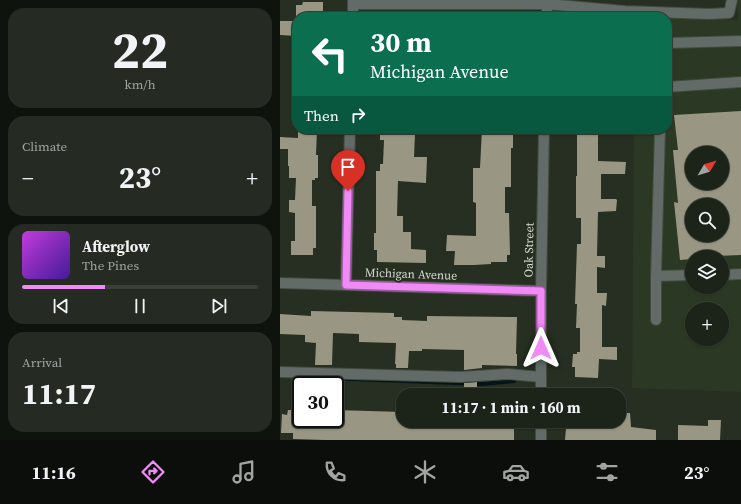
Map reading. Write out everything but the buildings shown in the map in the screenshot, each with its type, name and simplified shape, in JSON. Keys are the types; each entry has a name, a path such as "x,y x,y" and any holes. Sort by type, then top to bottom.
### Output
{"street":[{"path":"672,13 729,13 732,0"},
{"path":"353,2 547,2 625,11 653,12"},
{"path":"672,42 741,41"},
{"path":"672,87 741,82"},
{"path":"346,285 350,134"},
{"name":"Oak Street","path":"541,388 544,134"},
{"path":"656,320 660,134"},
{"path":"729,275 741,274"},
{"path":"656,276 685,276"},
{"name":"Michigan Avenue","path":"280,283 541,291"},
{"path":"280,372 461,377 507,374 541,377"},
{"path":"541,428 541,440"}],"shaded area":[{"path":"737,0 741,0 741,392 632,388 634,134 672,134 672,17 738,20"}],"waterway":[{"path":"344,379 482,384 514,381"}],"route":[{"path":"348,191 346,285 541,291 541,348"}]}
